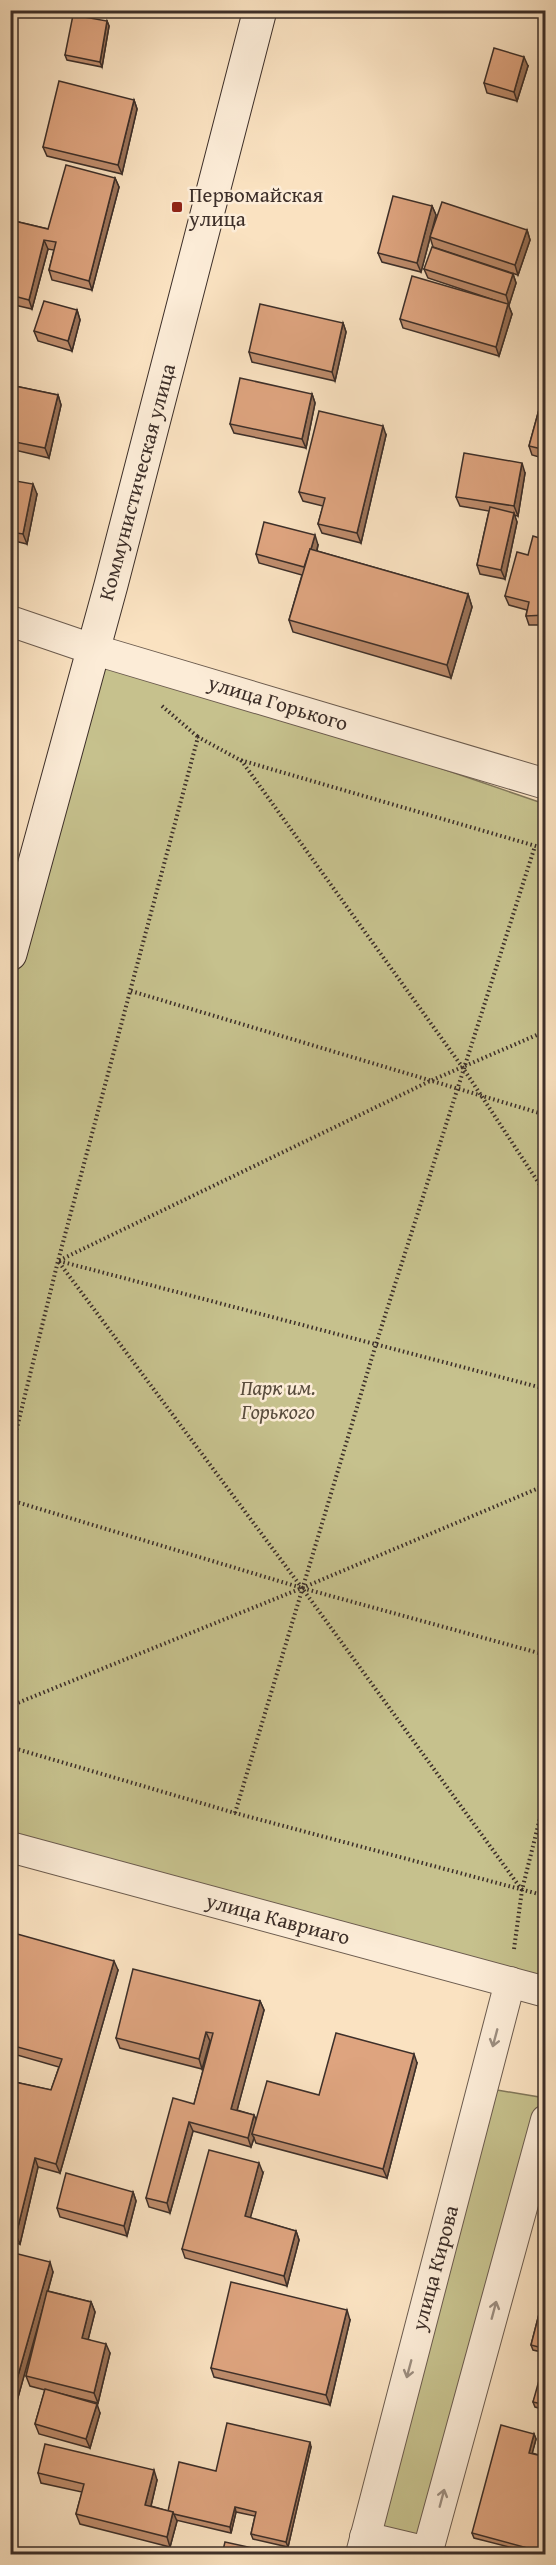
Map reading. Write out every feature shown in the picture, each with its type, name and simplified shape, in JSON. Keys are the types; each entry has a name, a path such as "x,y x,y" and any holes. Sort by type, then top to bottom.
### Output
{"main road":[{"name":"Коммунистическая улица","path":"10,954 260,10"}],"street":[{"name":"улица Горького","path":"10,621 92,649 546,784"},
{"name":"улица Кавриаго","path":"10,1847 546,1992"},
{"name":"улица Кирова","path":"363,2546 510,1982"},
{"path":"363,2546 427,2553 546,2120"}],"path":[{"path":"10,1456 58,1261 198,737 240,760 546,849"},
{"path":"240,760 463,1068 546,1194"},
{"path":"235,1813 376,1344 535,846"},
{"path":"130,991 546,1115"},
{"path":"58,1261 430,1081 546,1031"},
{"path":"58,1261 546,1389"},
{"path":"58,1261 302,1587 522,1890"},
{"path":"10,1706 546,1485"},
{"path":"10,1500 302,1587 546,1655"},
{"path":"10,1747 235,1813 546,1896"},
{"path":"510,1982 522,1890 546,1794"}],"green space":[{"name":"Парк им. Горького","path":"92,649 545,804 545,1992 11,1847 11,954"},
{"path":"497,2090 545,2098 545,2120 427,2554 361,2554"}],"building":[{"path":"73,15 107,21 100,62 65,55"},
{"path":"494,48 524,57 514,92 484,83"},
{"path":"59,81 134,100 118,165 43,147"},
{"path":"66,165 115,178 89,281 49,270 56,242 44,240 29,300 10,295 10,220 48,229"},
{"path":"393,196 432,206 417,263 378,253"},
{"path":"442,202 527,230 515,265 430,237"},
{"path":"432,247 513,274 506,295 424,269"},
{"path":"412,276 508,304 496,347 400,319"},
{"path":"44,301 77,310 68,341 34,331"},
{"path":"260,304 343,323 332,372 249,352"},
{"path":"240,378 312,394 302,439 230,424"},
{"path":"546,384 546,450 529,446"},
{"path":"10,385 58,395 45,448 10,441"},
{"path":"319,411 383,426 357,533 318,524 325,498 299,492"},
{"path":"464,453 522,463 514,506 456,497"},
{"path":"10,480 33,484 23,534 10,532"},
{"path":"490,507 514,513 501,570 477,565"},
{"path":"264,522 315,535 304,567 256,554"},
{"path":"533,536 546,540 546,615 526,616 529,602 505,596 517,552 528,555"},
{"path":"310,549 468,594 447,665 289,620"},
{"path":"546,673 546,697 539,696"},
{"path":"10,1932 114,1961 56,2164 35,2158 16,2235 10,2234 10,2081 51,2090 62,2059 10,2045"},
{"path":"133,1969 260,2001 231,2109 254,2115 248,2138 189,2122 167,2203 146,2198 173,2098 194,2104 213,2033 206,2032 199,2059 116,2038"},
{"path":"336,2033 414,2054 383,2169 252,2134 267,2081 319,2095"},
{"path":"209,2150 259,2163 245,2216 296,2231 284,2276 182,2249"},
{"path":"66,2173 133,2192 124,2226 57,2208"},
{"path":"10,2252 50,2262 10,2404"},
{"path":"231,2282 347,2310 326,2395 211,2368"},
{"path":"546,2287 546,2349 531,2345"},
{"path":"47,2291 91,2302 82,2338 106,2344 94,2393 26,2376"},
{"path":"543,2366 546,2367 546,2405 533,2402"},
{"path":"45,2389 97,2404 86,2439 35,2424"},
{"path":"227,2423 310,2442 286,2542 251,2534 256,2512 235,2507 230,2527 168,2511 179,2462 216,2471"},
{"path":"501,2425 534,2434 529,2453 546,2457 546,2553 472,2533"},
{"path":"45,2444 154,2470 145,2505 173,2512 167,2537 76,2514 84,2484 38,2473"},
{"path":"225,2542 280,2554 222,2554"}],"place":[{"name":"Первомайская улица","path":"177,207"}]}
